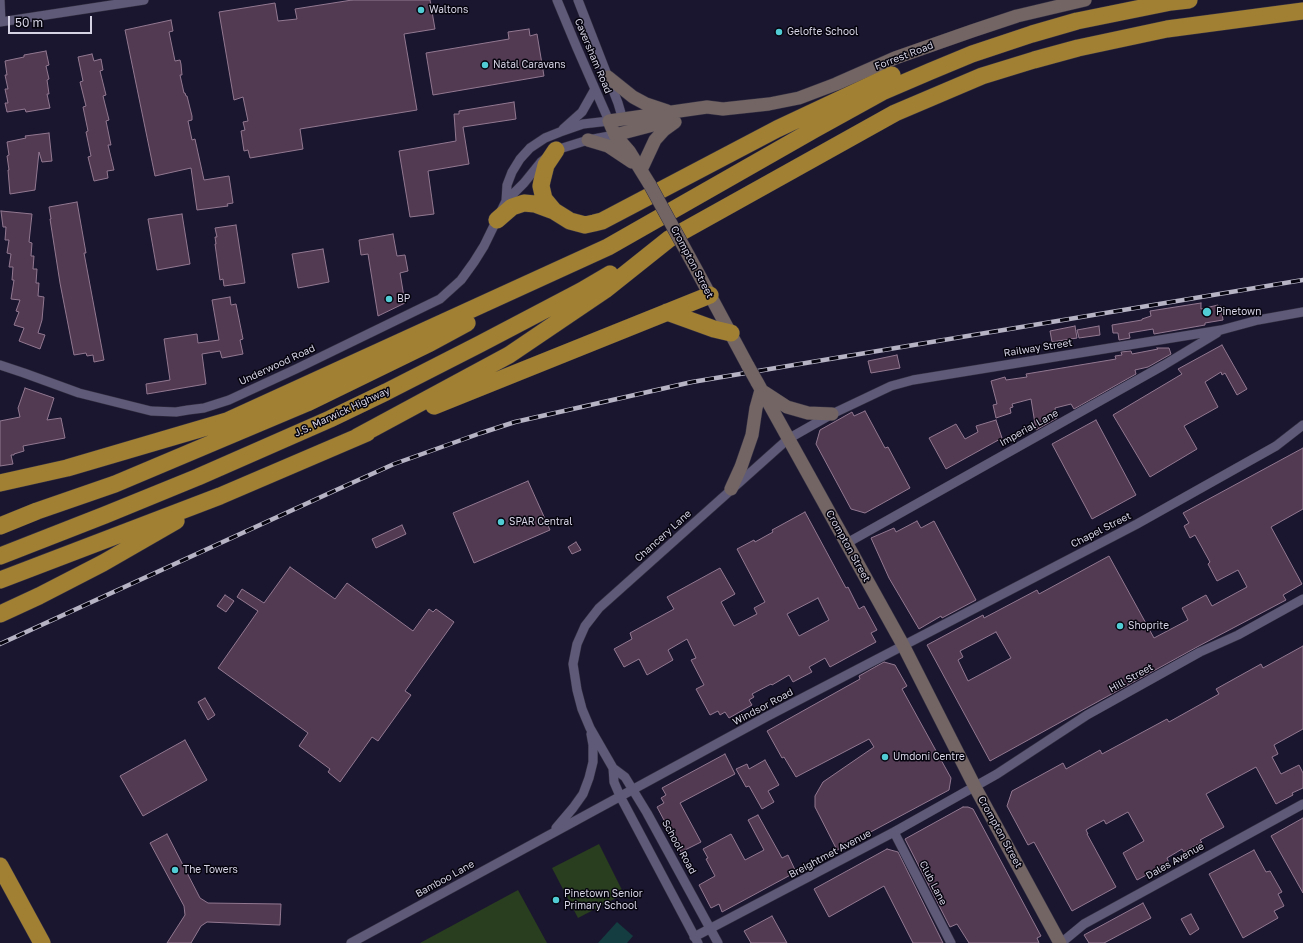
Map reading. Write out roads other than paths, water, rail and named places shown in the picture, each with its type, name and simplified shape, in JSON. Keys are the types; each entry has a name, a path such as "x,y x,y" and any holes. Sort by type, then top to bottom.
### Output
{"highway":[{"path":"0,526 37,511 115,484 307,403 430,343 608,247 815,128 882,92 966,57 1032,34 1077,21 1171,2 1189,0"},
{"path":"357,437 509,355 606,290 669,239 895,113 982,76 1078,48 1168,29 1303,11"},
{"path":"497,220 512,207 524,203 535,204 554,211 578,224 585,225 602,221 777,129 910,67 995,39 1032,34"},
{"path":"554,211 544,199 541,186 546,165 556,150"},
{"name":"J.S. Marwick Highway","path":"0,556 198,477 323,422 386,392 581,291 669,239"},
{"path":"0,483 67,468 227,422 608,247"},
{"path":"0,580 220,496 357,437 710,295"},
{"path":"667,312 692,320 734,339"},
{"path":"0,614 103,563 220,496"},
{"path":"0,866 42,943"}],"street":[{"path":"0,0 0,22 144,0"},
{"name":"Caversham Road","path":"558,0 609,121"},
{"name":"Caversham Road","path":"578,0 618,102 622,128"},
{"name":"Forrest Road","path":"609,121 622,128 707,107 723,109 769,104 799,98 836,84 895,58 972,31 1017,16 1085,0"},
{"path":"588,140 608,146 627,158 641,170 655,140 677,115 646,104 633,97 608,78"},
{"path":"560,132 582,112 595,89"},
{"name":"Underwood Road","path":"506,201 507,184 520,159 530,148 545,138 583,124 609,121"},
{"name":"Underwood Road","path":"0,365 79,393 152,411 176,412 210,406 228,400 290,372 440,299 461,280 484,246 506,201 524,183 541,162 556,150 622,128"},
{"name":"Crompton Street","path":"622,128 629,151 650,185 788,439 903,645 975,787 1060,943"},
{"name":"Railway Street","path":"788,439 832,414 891,386 913,380 1222,330 1258,320 1303,312"},
{"name":"Imperial Lane","path":"847,543 1164,366 1222,330"},
{"path":"731,488 741,467 752,434 759,386 787,407 808,413 832,414"},
{"name":"Chapel Street","path":"903,645 1137,524 1276,446 1303,425"},
{"name":"Chancery Lane","path":"574,664 577,644 585,626 599,608 731,488 788,439"},
{"name":"Hill Street","path":"975,787 1094,712 1200,652 1238,635 1303,599"},
{"name":"Windsor Road","path":"633,790 903,645"},
{"name":"School Road","path":"574,664 577,690 582,709 590,728 613,768 626,777 648,813 718,943"},
{"name":"Bamboo Lane","path":"549,834 573,808 583,794 593,762 593,745 590,728"},
{"name":"School Road","path":"613,768 614,782 620,796 696,940"},
{"name":"Breightmet Avenue","path":"696,940 711,929 894,832 975,787"},
{"name":"Bamboo Lane","path":"351,943 549,834 633,790"},
{"name":"Dales Avenue","path":"1060,943 1084,924 1303,804"},
{"name":"Club Lane","path":"894,832 951,943"}],"railway":[{"path":"0,644 394,464 515,422 692,382 1303,280"}],"place":[{"name":"Waltons","path":"421,10"},
{"name":"Gelofte School","path":"779,32"},
{"name":"Natal Caravans","path":"485,65"},
{"name":"BP","path":"389,299"},
{"name":"Pinetown","path":"1207,312"},
{"name":"SPAR Central","path":"501,522"},
{"name":"Shoprite","path":"1120,626"},
{"name":"Umdoni Centre","path":"885,757"},
{"name":"The Towers","path":"175,870"},
{"name":"Pinetown Senior Primary School","path":"556,900"}]}
